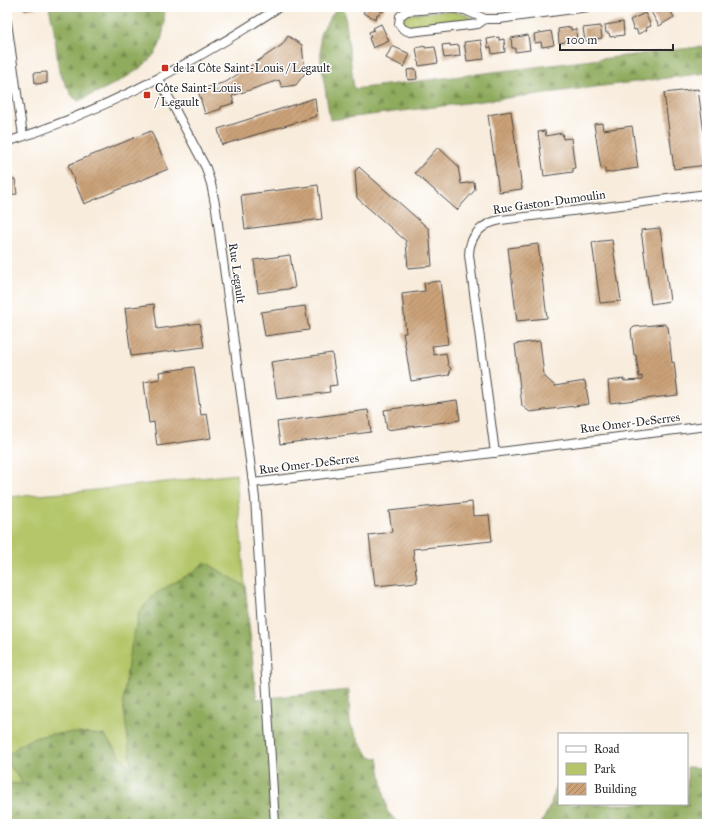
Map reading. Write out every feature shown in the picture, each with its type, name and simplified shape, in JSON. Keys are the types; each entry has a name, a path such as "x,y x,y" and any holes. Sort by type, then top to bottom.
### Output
{"street":[{"path":"7,142 78,115 159,78 221,43 265,11 279,7"},
{"path":"485,18 478,24 410,32 403,29 399,24 400,16 407,11 446,8 466,10 485,18 499,19 588,7"},
{"path":"7,22 23,136"},
{"name":"Rue Legault","path":"159,78 199,154 211,184 253,483"},
{"name":"Rue Gaston-Dumoulin","path":"495,452 469,255 470,244 477,232 485,225 495,221 707,194"},
{"name":"Rue Omer-DeSerres","path":"275,824 253,483 707,426"}],"green space":[{"path":"49,7 164,7 164,26 160,44 155,54 136,71 112,85 78,101 72,96 59,72 54,29"},
{"path":"337,7 344,7 354,89 707,46 707,73 330,120 321,62 320,34"},
{"path":"444,11 462,13 471,18 467,21 410,28 405,26 403,22 404,18 409,14"},
{"path":"236,474 245,586 260,732 7,824 7,497 77,492"},
{"path":"205,562 245,586 256,699 349,690 350,724 369,757 378,758 387,811 399,824 7,824 7,783 23,784 7,762 7,756 27,741 45,735 65,733 104,735 132,770 123,703 129,656 139,612 156,593 193,572"},
{"path":"688,767 707,768 707,824 541,824 551,804 557,783 558,805 688,805"}],"building":[{"path":"24,7 36,7 36,8 24,10"},
{"path":"361,7 385,7 383,12 381,11 379,15 377,14 376,19 363,13 365,9"},
{"path":"659,7 668,7 674,17 659,26 651,12"},
{"path":"645,13 651,26 646,28 647,30 638,34 636,29 634,30 630,20"},
{"path":"623,22 624,35 610,37 609,33 606,33 605,25"},
{"path":"381,24 389,41 373,48 369,38 371,37 369,32"},
{"path":"600,26 602,38 585,41 583,28"},
{"path":"571,27 571,30 576,29 577,40 559,43 558,29"},
{"path":"551,31 554,45 542,47 541,42 535,43 534,34"},
{"path":"528,35 530,50 515,52 515,48 512,48 511,38"},
{"path":"288,36 302,45 305,73 296,85 282,87 279,80 232,96 234,103 205,114 198,90 226,82 282,45"},
{"path":"499,37 499,40 504,39 505,52 492,54 491,47 488,48 487,39"},
{"path":"481,40 484,59 467,61 464,42"},
{"path":"450,44 450,46 459,45 460,56 444,58 442,45"},
{"path":"392,46 410,54 404,67 386,58"},
{"path":"425,46 425,48 435,47 438,63 419,66 416,48"},
{"path":"416,69 417,79 408,80 407,70"},
{"path":"47,72 47,83 35,84 34,73"},
{"path":"698,89 707,165 674,169 664,93"},
{"path":"315,98 317,116 222,145 218,129"},
{"path":"511,111 522,189 499,192 488,115"},
{"path":"602,123 603,130 632,126 638,168 605,173 605,168 601,169 594,124"},
{"path":"151,131 168,169 84,204 68,165"},
{"path":"545,131 546,136 562,133 563,139 571,138 575,168 573,168 573,172 544,176 538,132"},
{"path":"438,147 458,166 461,184 474,182 475,190 457,210 415,173"},
{"path":"359,167 429,229 432,266 408,268 406,241 357,198 355,171"},
{"path":"15,179 17,194 7,195 7,180"},
{"path":"318,185 322,219 245,229 241,195"},
{"path":"660,228 670,301 651,304 641,230"},
{"path":"612,240 621,301 600,303 592,242"},
{"path":"538,244 547,318 517,321 508,248"},
{"path":"290,255 295,288 258,293 254,260"},
{"path":"440,281 448,344 432,346 434,355 446,353 448,365 451,369 449,375 411,381 403,333 406,333 402,294 425,291 424,283"},
{"path":"154,304 157,329 200,323 204,347 131,356 125,308"},
{"path":"305,306 309,330 265,336 261,312"},
{"path":"664,324 668,327 672,363 674,362 678,395 610,403 608,381 624,379 624,381 642,380 642,376 639,377 636,355 634,355 631,330 634,327"},
{"path":"540,341 544,376 555,386 585,381 589,404 530,412 522,406 515,344"},
{"path":"332,353 337,385 329,386 330,392 277,399 271,362"},
{"path":"194,367 201,415 207,414 211,438 157,446 154,422 149,423 144,382 160,379 159,372"},
{"path":"457,400 460,420 387,430 384,410"},
{"path":"368,410 371,432 280,444 277,422"},
{"path":"472,502 473,516 489,515 492,541 413,549 417,582 375,586 369,535 392,532 389,511"}],"place":[{"name":"de la Côte Saint-Louis / Legault","path":"165,68"},
{"name":"Côte Saint-Louis / Legault","path":"147,95"}]}
